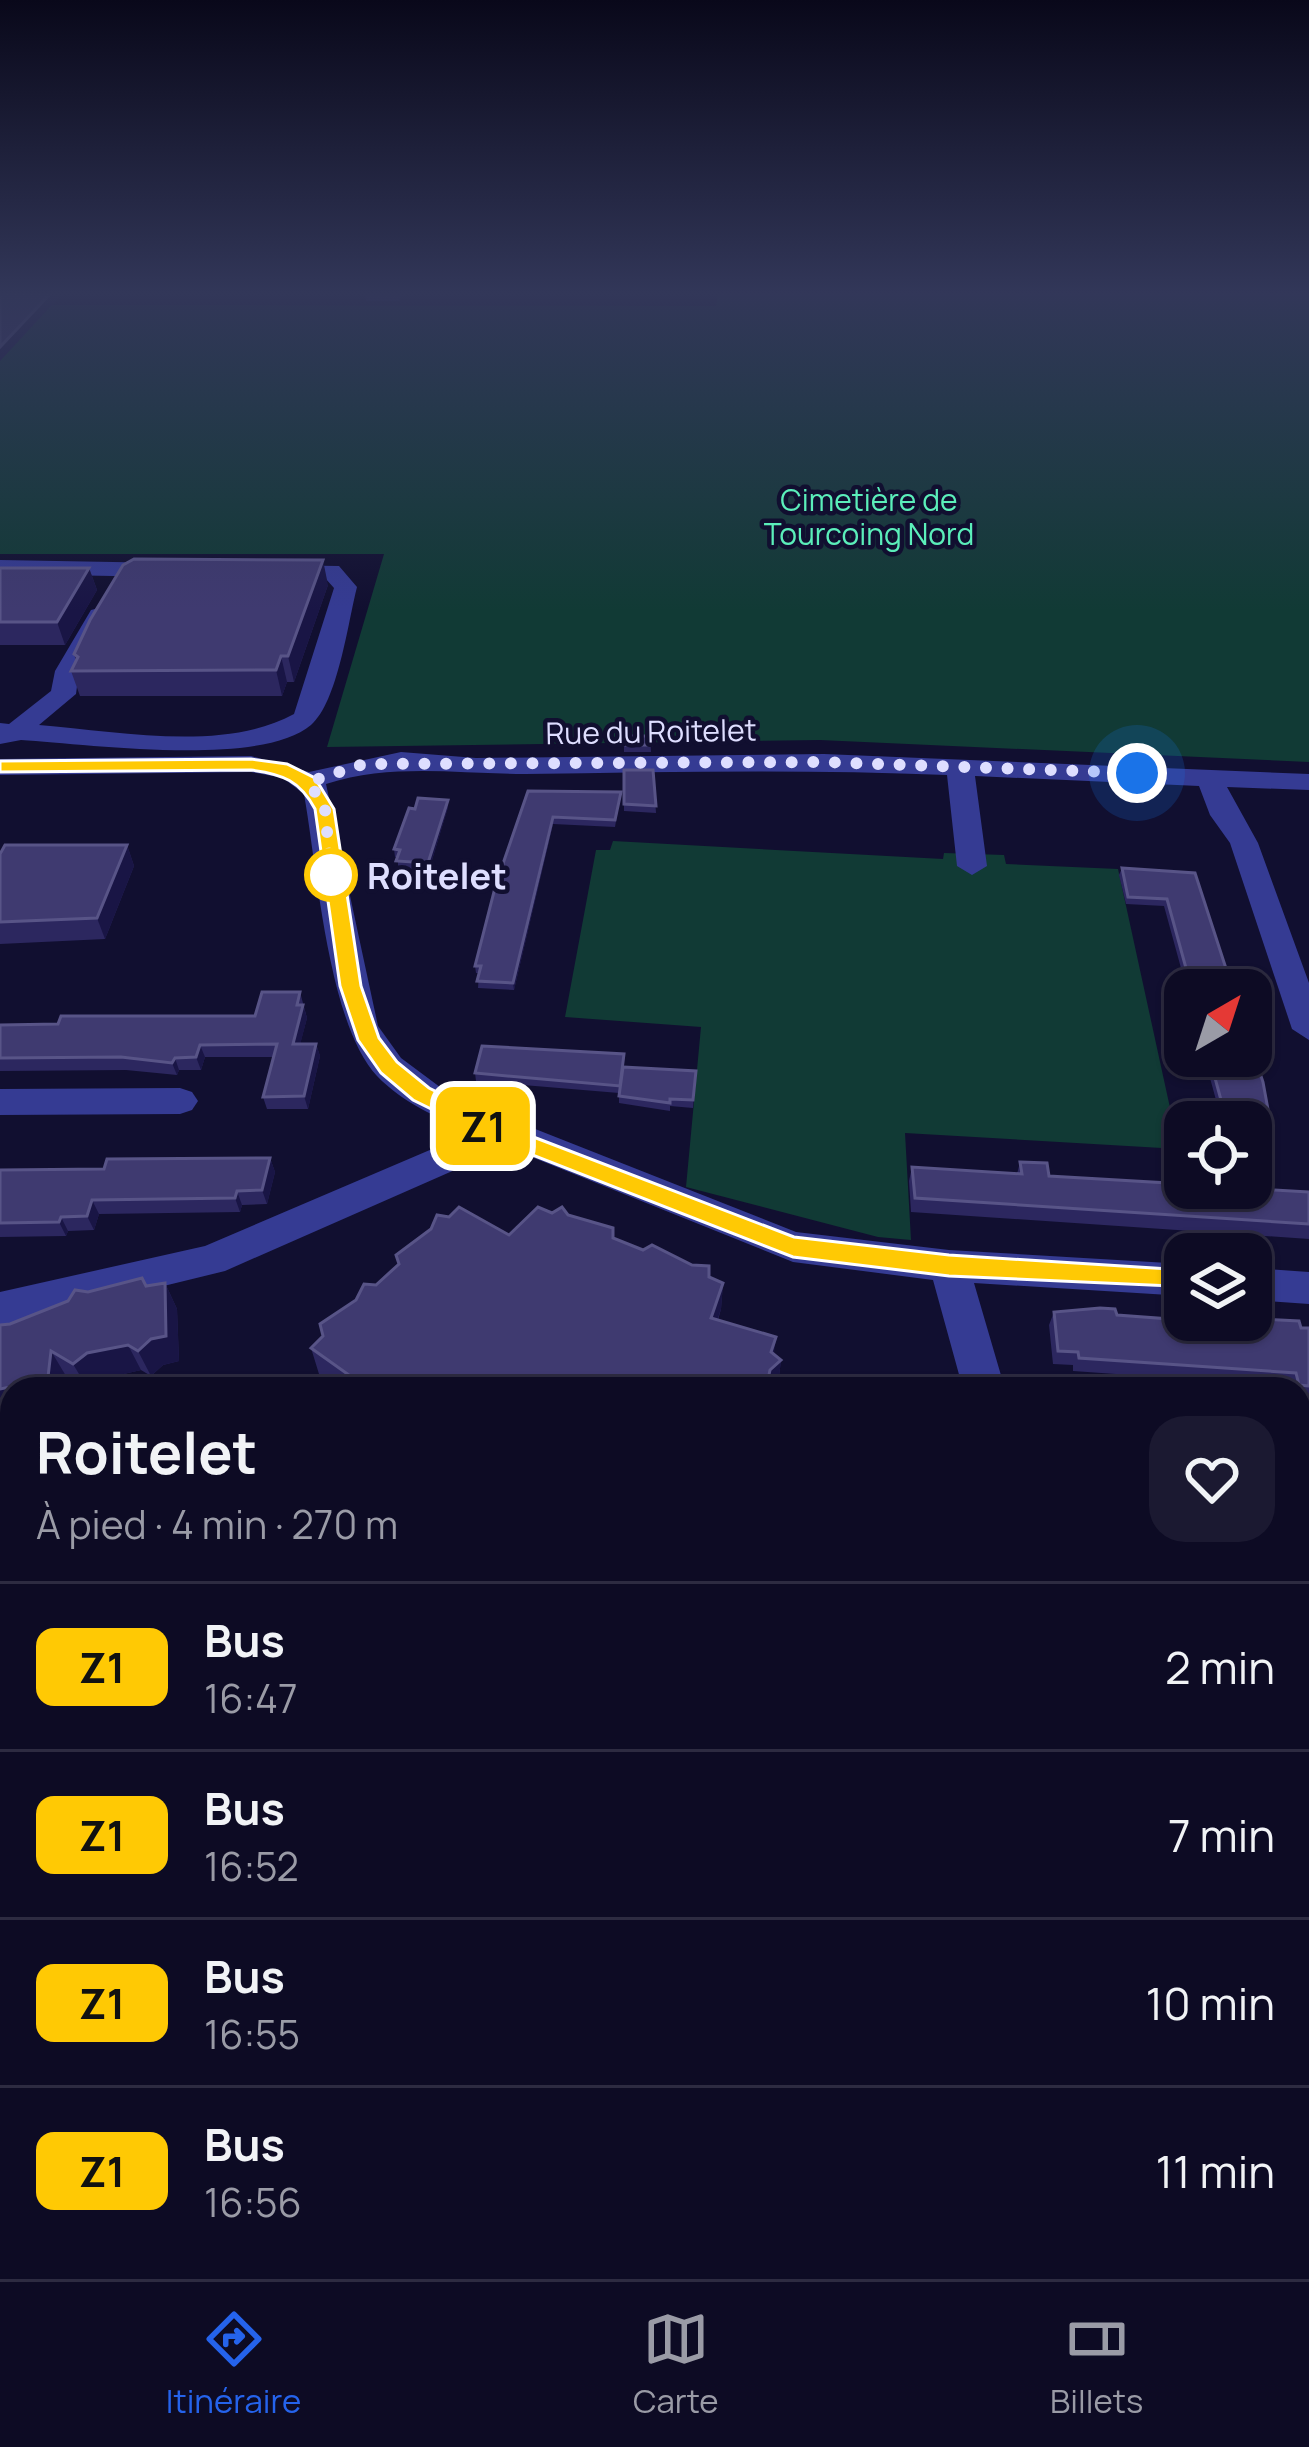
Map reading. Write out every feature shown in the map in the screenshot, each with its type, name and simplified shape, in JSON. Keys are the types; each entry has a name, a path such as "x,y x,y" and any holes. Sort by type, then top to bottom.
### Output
{"street":[{"path":"0,566 189,570"},
{"path":"4,738 63,694 67,671 125,570"},
{"path":"4,738 225,739 287,728 304,718 346,586 331,572 254,570"},
{"name":"Rue du Roitelet","path":"309,782 352,766 401,760 960,767 1309,782"},
{"path":"0,767 251,764 280,768 309,782 325,809 351,986 369,1040 389,1067 421,1094 502,1134 793,1247 949,1266 1164,1279"},
{"path":"960,767 972,866"},
{"path":"1209,775 1224,815 1244,843 1309,1029"},
{"path":"0,1102 180,1101"},
{"path":"0,1309 211,1260 502,1134"},
{"path":"949,1266 981,1377"},
{"path":"1272,1285 1309,1288"}],"green space":[{"name":"Cimetière de Tourcoing Nord","path":"0,398 1309,398 1309,762 820,740 327,747 384,554 0,554"},
{"path":"613,841 943,859 944,853 1004,855 1006,864 1118,869 1169,1101 1164,1101 1164,1148 905,1133 911,1240 878,1237 686,1187 701,1027 565,1017 596,850 610,850"}],"building":[{"path":"134,559 323,560 288,656 281,656 276,670 71,671 90,620 123,565"},
{"path":"0,568 89,568 57,622 0,622"},
{"path":"624,736 650,736 651,745 624,745"},
{"path":"624,770 653,770 656,806 624,804"},
{"path":"528,791 621,792 615,820 553,817 513,983 477,981 481,966 475,966 496,884"},
{"path":"418,798 448,800 428,863 396,861 400,850 394,849 409,808 415,809"},
{"path":"5,845 127,845 97,918 0,922 0,854"},
{"path":"1122,868 1195,873 1226,969 1186,969 1167,899 1128,897"},
{"path":"262,992 300,992 297,1005 303,1005 293,1044 316,1044 304,1096 263,1097 277,1044 200,1045 196,1057 175,1058 172,1063 121,1057 0,1058 0,1025 58,1024 61,1016 255,1016"},
{"path":"482,1046 624,1054 620,1086 475,1073"},
{"path":"623,1067 696,1071 693,1100 670,1099 670,1103 619,1096"},
{"path":"1215,1077 1261,1077 1266,1101 1221,1101"},
{"path":"270,1158 262,1190 237,1191 235,1198 92,1200 87,1216 61,1217 59,1222 0,1223 0,1170 104,1169 107,1159"},
{"path":"1020,1162 1047,1163 1049,1176 1164,1183 1164,1209 1272,1209 1272,1190 1309,1192 1309,1224 915,1198 912,1167 1022,1174"},
{"path":"459,1207 509,1235 538,1207 552,1213 562,1207 568,1215 613,1228 613,1238 643,1250 652,1245 692,1265 709,1266 709,1277 723,1283 711,1318 776,1337 771,1352 781,1360 769,1377 352,1377 311,1348 323,1336 320,1324 356,1300 364,1284 376,1285 399,1264 396,1255 431,1229 437,1215 449,1217"},
{"path":"142,1278 146,1286 165,1283 166,1336 151,1339 138,1351 128,1345 87,1353 73,1364 51,1351 48,1377 0,1377 0,1325 68,1301 75,1290 88,1292"},
{"path":"1100,1308 1115,1309 1117,1315 1164,1318 1164,1341 1272,1341 1272,1320 1299,1321 1301,1328 1309,1328 1309,1377 1079,1358 1078,1352 1058,1351 1054,1312"}],"bus line":[{"name":"Z1","path":"0,767 251,764 291,771 309,782 325,809 327,851 351,986 369,1040 389,1067 421,1094 502,1134 793,1247 949,1266 1164,1279"}],"place":[{"name":"Roitelet","path":"331,875"}],"route":[{"path":"331,875 325,809 309,782 364,764 401,760 476,766 824,762 1137,773"}]}
